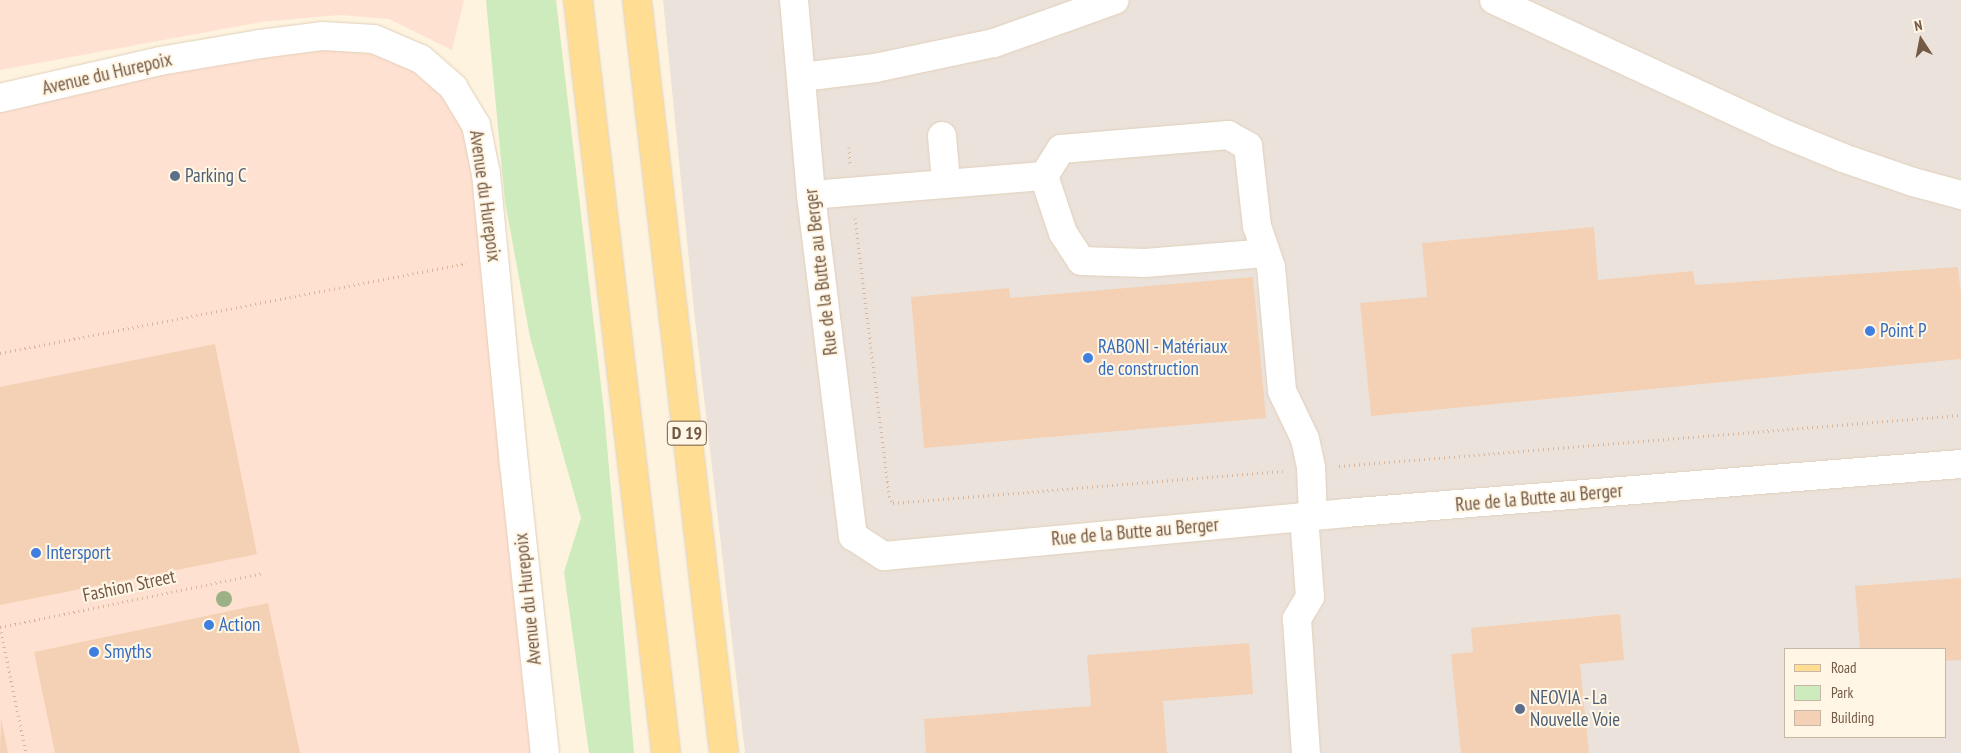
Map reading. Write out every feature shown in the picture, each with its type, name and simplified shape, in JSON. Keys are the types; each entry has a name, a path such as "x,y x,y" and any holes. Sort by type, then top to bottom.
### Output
{"main road":[{"path":"578,0 666,753"},
{"name":"D 19","path":"637,0 724,753"}],"street":[{"name":"Rue de la Butte au Berger","path":"794,0 811,195 853,536 884,556 1309,516 1961,464"},
{"path":"802,77 875,68 994,43 1115,0"},
{"path":"1494,0 1764,126 1843,158 1913,182 1961,195"},
{"name":"Avenue du Hurepoix","path":"0,98 160,61 260,44 323,36 374,39 421,59 453,88 476,125 486,174 545,753"},
{"path":"1044,176 1061,149 1228,135 1248,146 1258,226 1271,267 1282,390 1305,439 1311,468 1309,516 1310,597 1297,619 1306,753"},
{"path":"942,136 946,182"},
{"path":"811,195 946,182 1044,176"},
{"path":"1044,176 1063,232 1081,260 1145,263 1266,253"}],"path":[{"path":"0,353 495,257"},
{"name":"Fashion Street","path":"0,627 264,573"},
{"path":"0,627 26,753"}],"shaded area":[{"path":"0,0 464,0 452,50 389,19 339,15 262,22 0,70"},
{"path":"663,0 1961,0 1961,753 745,753 694,311"},
{"path":"323,36 421,59 476,125 548,753 0,753 0,97"}],"green space":[{"path":"486,0 556,0 604,411 634,753 589,753 564,572 581,518 530,337 505,202"}],"building":[{"path":"1594,227 1598,280 1693,271 1695,285 1958,267 1961,295 1961,359 1371,416 1360,303 1427,297 1422,243"},
{"name":"RABONI - Matériaux de construction","path":"1253,277 1266,418 924,448 911,297 1009,288 1010,298"},
{"path":"215,344 257,554 0,605 0,387"},
{"path":"1961,578 1961,660 1946,661 1946,648 1860,648 1855,586"},
{"path":"268,603 300,753 55,753 34,652"},
{"name":"NEOVIA - La Nouvelle Voie","path":"1620,614 1624,660 1580,664 1589,753 1461,753 1451,654 1473,652 1471,628"},
{"path":"1249,643 1253,694 1163,701 1167,753 926,753 924,719 1091,706 1087,655"},
{"path":"1,718 8,753 0,753"}],"place":[{"name":"Parking C","path":"175,176"},
{"name":"Point P","path":"1870,331"},
{"name":"RABONI - Matériaux de construction","path":"1088,358"},
{"name":"Intersport","path":"36,553"},
{"name":"Action","path":"209,625"},
{"name":"Smyths","path":"94,652"},
{"name":"NEOVIA - La Nouvelle Voie","path":"1520,709"}]}
